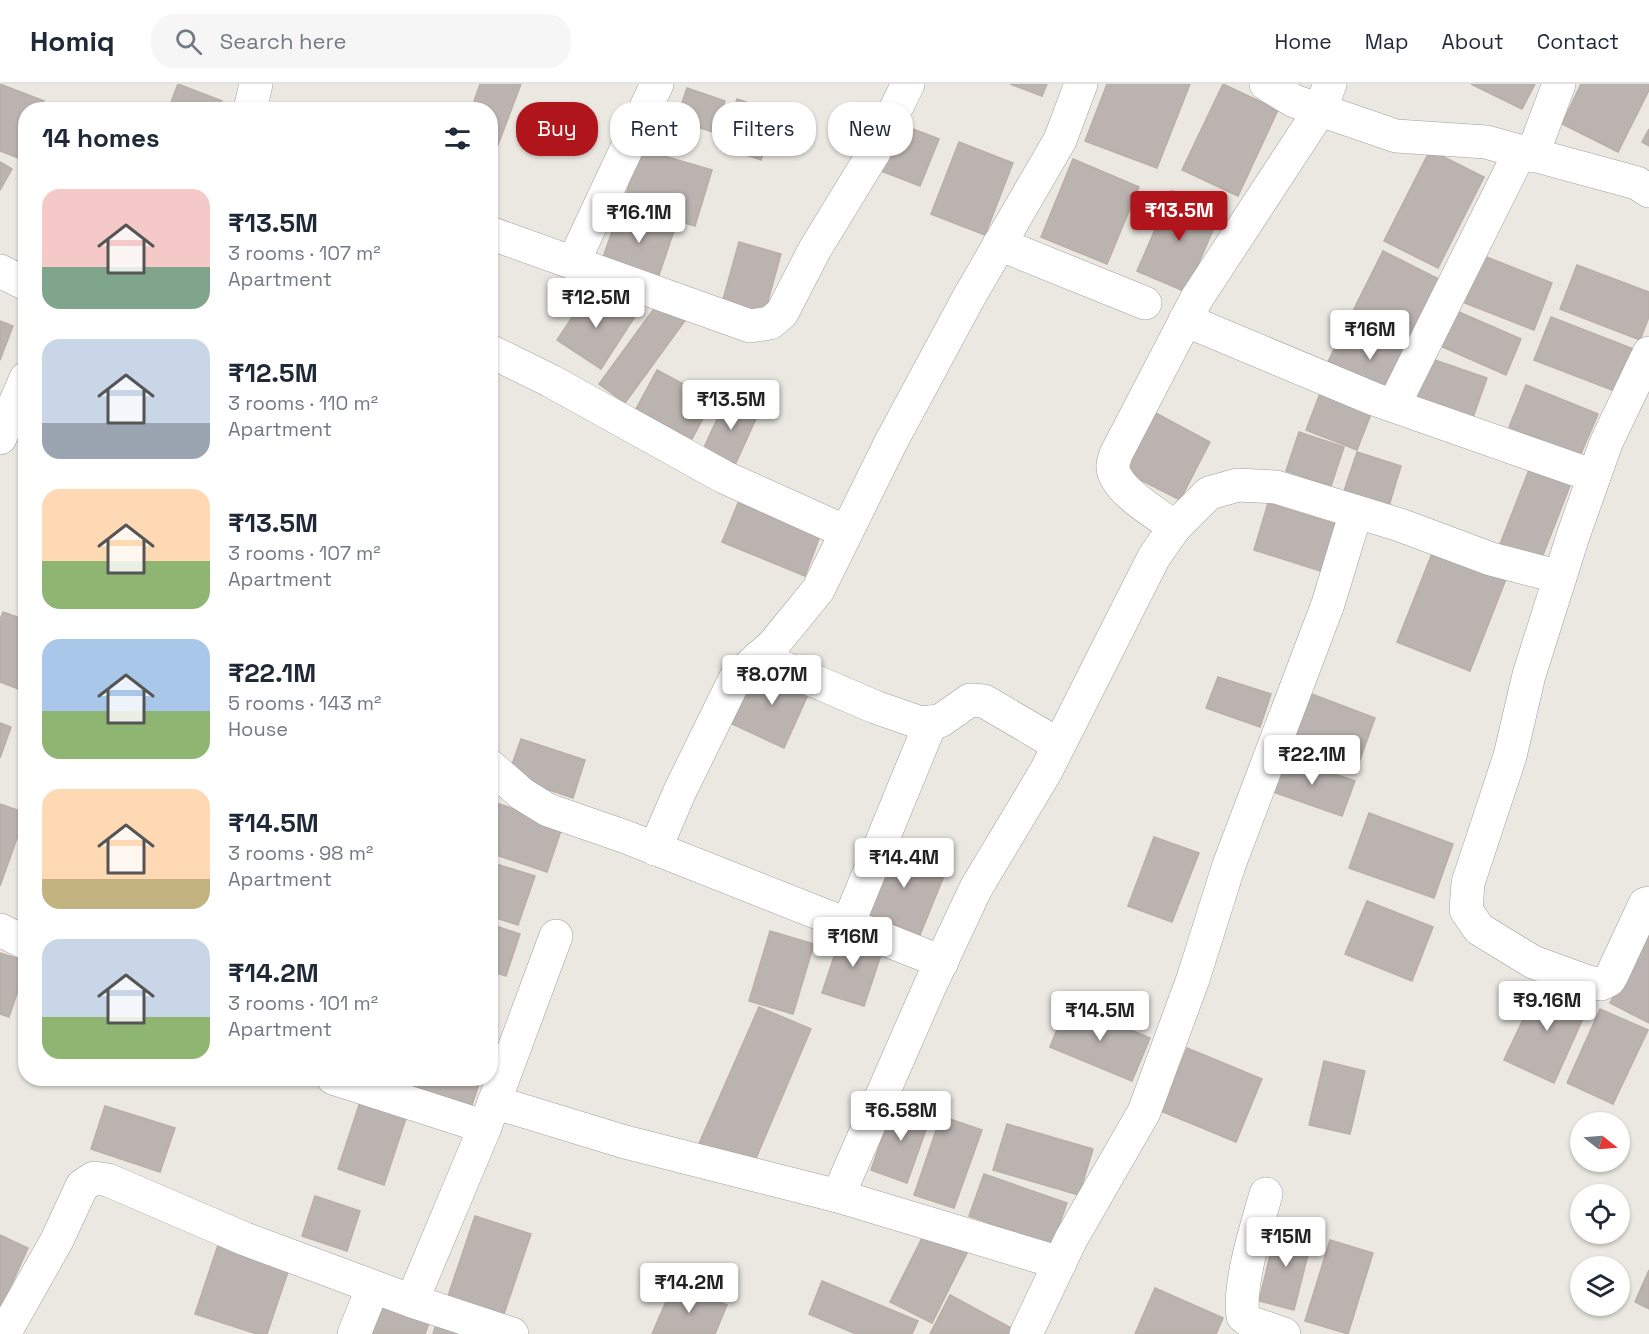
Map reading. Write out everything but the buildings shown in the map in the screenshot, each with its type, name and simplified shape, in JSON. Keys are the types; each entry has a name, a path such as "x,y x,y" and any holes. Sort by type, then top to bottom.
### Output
{"street":[{"path":"252,102 256,84"},
{"path":"573,262 657,84"},
{"path":"498,235 750,326 770,323 782,313 815,249 873,154 908,84"},
{"path":"655,849 680,791 735,679 773,645 818,590 891,442 999,244 1060,140 1081,84"},
{"path":"1266,84 1294,100 1324,97 1395,136 1486,142 1637,183 1649,191"},
{"path":"1394,405 1526,154 1559,84"},
{"path":"1175,527 1127,492 1118,481 1112,466 1116,454 1197,298 1324,97"},
{"path":"999,244 1145,303"},
{"path":"0,271 18,280"},
{"path":"1185,320 1394,405 1594,476"},
{"path":"1649,353 1606,443 1560,577 1529,675 1510,756 1468,883 1466,910 1479,929 1533,962 1588,982 1601,984 1609,980 1612,975 1645,904 1649,903"},
{"path":"498,355 551,381 724,477 846,532"},
{"path":"0,438 18,396"},
{"path":"838,1196 976,888 1040,781 1154,557 1175,527 1209,493 1238,485 1276,487 1400,525 1491,559 1560,577"},
{"path":"1026,1334 1071,1239 1144,1112 1193,979 1229,865 1328,604 1356,512"},
{"path":"759,657 875,707 921,723 940,721 970,700 984,701 1059,745"},
{"path":"848,924 931,722"},
{"path":"498,773 522,794 548,810 655,849 942,962"},
{"path":"0,930 18,939"},
{"path":"412,1301 489,1114 556,936"},
{"path":"368,1086 625,1142 838,1196 1060,1263"},
{"path":"4,1334 57,1240 82,1186 94,1178 108,1180 244,1239 412,1301 512,1334"},
{"path":"1266,1194 1253,1239 1241,1304 1243,1316 1252,1323 1284,1334"},
{"path":"354,1334 373,1287"}]}
